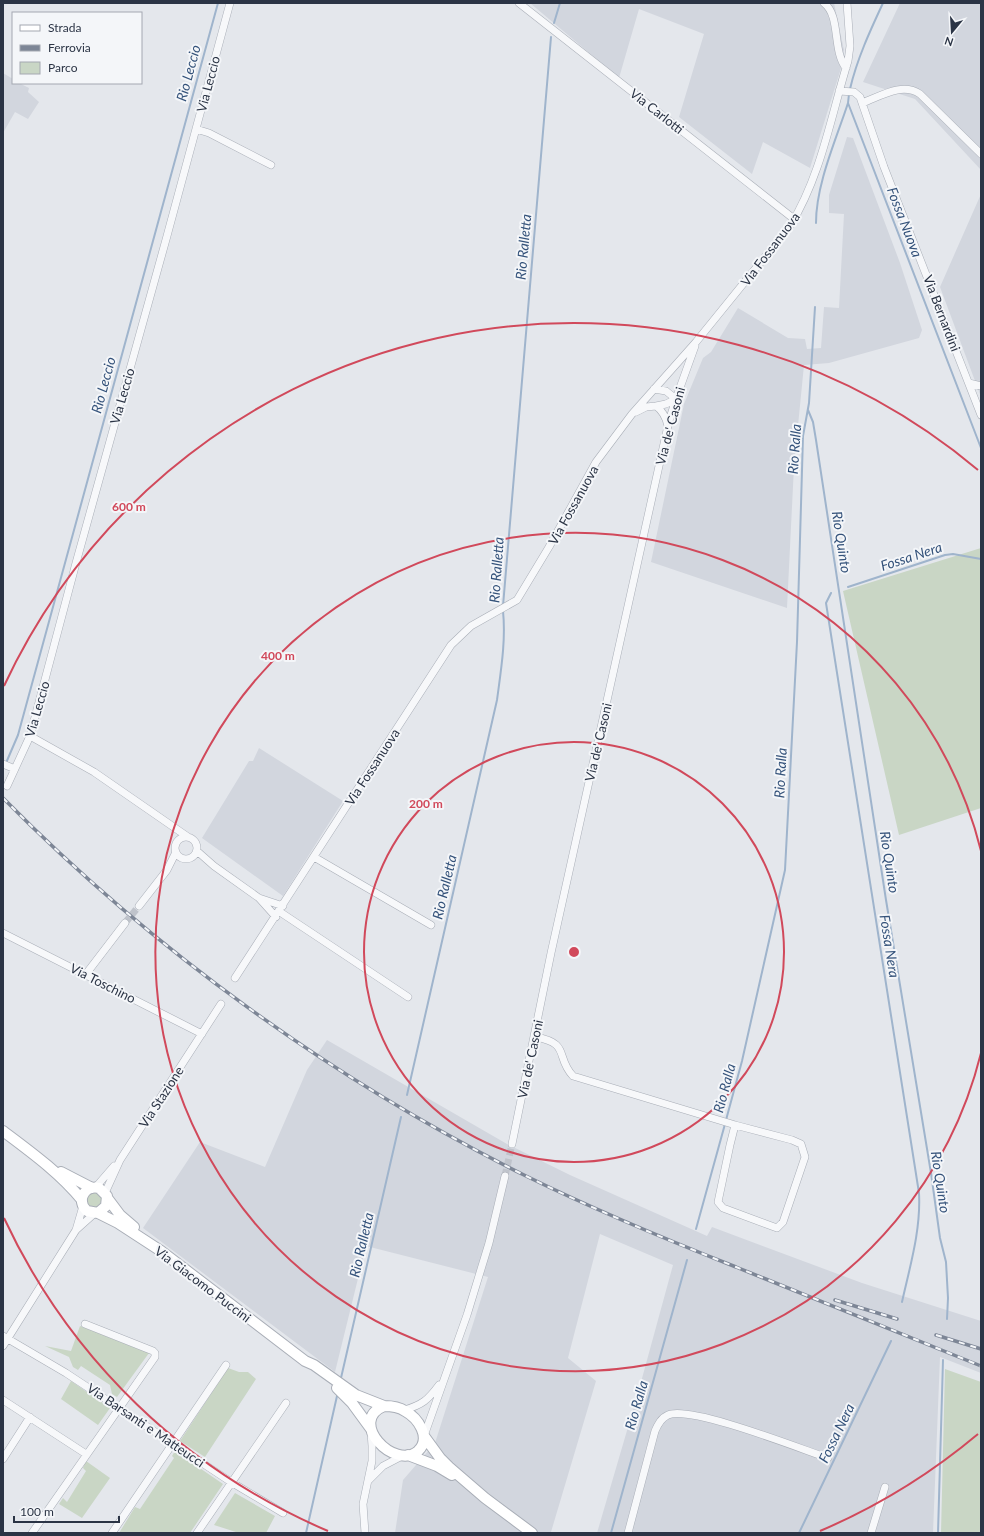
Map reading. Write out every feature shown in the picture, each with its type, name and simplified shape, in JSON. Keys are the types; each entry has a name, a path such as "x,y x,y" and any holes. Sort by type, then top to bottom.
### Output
{"main road":[{"path":"3,1131 34,1154 74,1180 94,1188 106,1196 126,1220 161,1251"},
{"path":"34,1154 70,1186 88,1211 96,1213 106,1206 106,1196"},
{"path":"82,1203 86,1191 94,1188"},
{"name":"Via Giacomo Puccini","path":"96,1213 118,1223 161,1251 305,1361 312,1369 345,1396 358,1410 381,1445 391,1452 406,1455 443,1469 532,1533"},
{"name":"Via Giacomo Puccini","path":"305,1361 314,1365 356,1395 384,1406 404,1410 417,1422 422,1429 424,1436 440,1458 485,1498"},
{"path":"371,1429 370,1423 374,1413 384,1406"},
{"path":"406,1455 418,1450 423,1443 424,1436"}],"street":[{"name":"Via Leccio","path":"7,786 30,736 76,562 230,3"},
{"name":"Via Carlotti","path":"519,3 794,219"},
{"path":"824,3 830,10 839,54 841,61 846,68"},
{"name":"Via Fossanuova","path":"235,978 280,911 451,645 471,626 517,600 530,581 596,462 632,414 696,342 780,240 794,219 811,182 825,142 846,91 846,68 850,46 846,3"},
{"path":"862,103 898,89 912,90 920,94 981,154"},
{"name":"Via Bernardini","path":"846,91 859,95 884,167 981,415"},
{"path":"196,129 209,133 271,165"},
{"name":"Via de' Casoni","path":"512,1144 551,953 668,426 696,342"},
{"path":"969,383 981,386"},
{"path":"632,414 646,406 666,404 676,399 666,391 654,389"},
{"path":"656,406 662,410 667,419 668,426"},
{"path":"30,736 94,772 194,841 197,851 214,866 259,898 408,996"},
{"path":"3,764 15,769"},
{"path":"166,823 178,840"},
{"path":"188,837 178,840 175,845 178,856 214,866"},
{"path":"167,870 197,851"},
{"path":"139,906 167,870 176,852"},
{"path":"314,857 431,925"},
{"path":"259,898 280,911"},
{"path":"86,974 125,923"},
{"name":"Via Toschino","path":"3,933 202,1034"},
{"name":"Via Stazione","path":"106,1196 120,1160 221,1004"},
{"path":"535,1037 545,1039 557,1046 560,1049 567,1070 574,1076 734,1125 792,1140 801,1144 805,1157 783,1222 777,1228 723,1208 718,1202 734,1125"},
{"path":"94,1188 120,1160"},
{"path":"424,1436 467,1315 483,1264 495,1221 505,1176"},
{"path":"76,1230 82,1203"},
{"path":"3,1346 5,1338 76,1230 96,1213"},
{"path":"32,1533 155,1357 155,1353 85,1324"},
{"name":"Via Barsanti e Matteucci","path":"5,1338 66,1373 231,1482 283,1513"},
{"path":"112,1533 226,1365"},
{"path":"404,1410 421,1404 426,1400 444,1378"},
{"path":"3,1400 86,1454"},
{"path":"196,1533 286,1403"},
{"path":"628,1533 655,1431 659,1421 669,1414 685,1413 716,1420 828,1458"},
{"path":"3,1458 30,1417"},
{"path":"365,1533 363,1504 372,1454 371,1429"},
{"path":"368,1482 383,1466 406,1455"},
{"path":"871,1533 884,1487"}],"shaded area":[{"path":"530,3 834,3 844,50 842,65 810,168 763,142 752,174 679,117 704,34 639,9 619,78"},
{"path":"900,3 981,3 981,170 915,99 863,82"},
{"path":"3,73 12,78 12,84 21,84 29,88 28,92 39,102 28,119 15,112 3,133"},
{"path":"847,137 853,138 900,263 922,330 919,338 829,363 804,365 794,466 787,608 651,562 684,404 703,358 711,352 738,308 788,338 805,339 807,349 821,348 824,307 839,308 844,214 829,213 829,195"},
{"path":"981,194 981,397 940,287"},
{"path":"259,748 343,801 283,896 202,838 249,761 253,761"},
{"path":"327,1040 507,1144 570,1175 707,1236 712,1227 862,1283 981,1321 981,1373 940,1357 933,1533 597,1533 638,1393 673,1265 600,1234 568,1358 596,1381 551,1532 395,1533 403,1480 435,1443 488,1277 366,1246 335,1372 143,1228 200,1142 265,1167 307,1070"}],"green space":[{"path":"981,548 981,808 899,835 843,591"},
{"path":"95,1192 102,1197 103,1200 98,1207 95,1208 88,1203 87,1200 92,1193"},
{"path":"80,1326 149,1353 117,1397 112,1394 110,1385 81,1366 78,1370 73,1367 69,1357 45,1346 71,1351"},
{"path":"228,1368 239,1372 248,1372 256,1379 205,1457 180,1441"},
{"path":"945,1369 981,1382 981,1533 941,1533"},
{"path":"71,1381 110,1408 98,1425 61,1399"},
{"path":"175,1451 223,1484 190,1533 119,1533 135,1507 140,1509 174,1458 172,1456"},
{"path":"86,1461 110,1478 82,1518 59,1504 63,1498 67,1502 86,1471 83,1468"},
{"path":"235,1493 275,1516 266,1533 239,1533 214,1525"}],"waterway":[{"name":"Rio Leccio","path":"6,763 18,735 218,3"},
{"name":"Rio Ralletta","path":"554,23 560,3"},
{"name":"Fossa Nuova","path":"850,89 860,56 883,3"},
{"name":"Rio Ralletta","path":"503,606 551,37"},
{"name":"Fossa Nuova","path":"849,94 848,103 981,448"},
{"name":"Rio Ralla","path":"816,223 819,193 848,103"},
{"name":"Rio Ralla","path":"726,1120 742,1061 785,870 797,642 803,436 809,403 815,307"},
{"name":"Rio Quinto","path":"808,410 813,422 816,440 886,900 931,1173 940,1238 946,1262 948,1298 947,1319"},
{"name":"Fossa Nera","path":"848,587 945,555 953,554 981,559"},
{"name":"Fossa Nera","path":"831,593 826,603 919,1193 917,1234 902,1302"},
{"name":"Rio Ralletta","path":"407,1095 497,700 503,644 503,611"},
{"name":"Rio Ralletta","path":"341,1378 401,1117"},
{"name":"Rio Ralla","path":"696,1229 725,1124"},
{"name":"Rio Ralla","path":"611,1533 687,1260"},
{"name":"Fossa Nera","path":"799,1533 891,1341"},
{"name":"Rio Quinto","path":"938,1533 943,1360"},
{"name":"Rio Ralletta","path":"306,1533 337,1396"}],"tunnel":[{"path":"125,923 139,906"},
{"path":"505,1176 512,1144"}],"railway":[{"path":"3,798 61,854 121,908 184,959 249,1008 316,1055 455,1139 552,1189 604,1212 683,1246 981,1366"},
{"path":"835,1300 897,1319"},
{"path":"936,1335 981,1349"}]}
